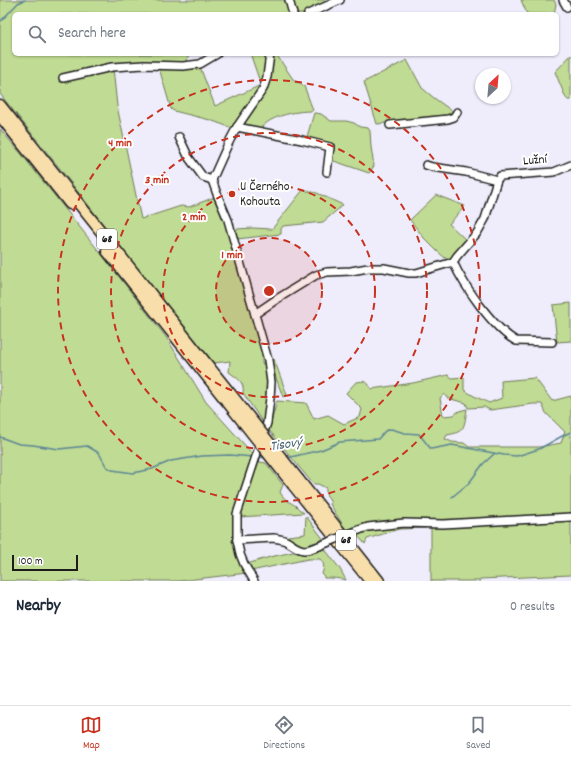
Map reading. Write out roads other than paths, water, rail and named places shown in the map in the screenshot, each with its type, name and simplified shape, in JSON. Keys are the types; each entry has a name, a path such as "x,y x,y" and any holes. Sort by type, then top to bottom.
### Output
{"highway":[{"name":"68","path":"0,105 227,396"},
{"name":"68","path":"0,116 296,482 379,581"},
{"name":"68","path":"296,482 370,581"}],"street":[{"path":"289,0 292,12"},
{"path":"313,12 340,0"},
{"path":"564,0 567,7"},
{"path":"63,78 112,67 144,65 183,66 200,64 214,56"},
{"path":"254,581 242,559 238,540 237,514 267,423 271,382 268,360 228,220 212,180 229,142 263,88 267,77 270,56"},
{"path":"390,125 448,119 454,117 457,112"},
{"path":"237,128 302,140 330,147 327,172"},
{"path":"179,137 189,158 203,177 212,180"},
{"name":"Lužní","path":"426,165 499,178 554,172 571,165"},
{"path":"255,314 316,275 327,272 384,268 416,273 453,262 477,233 486,219 499,178"},
{"path":"453,262 467,287 487,315 512,339 516,341 552,342"},
{"path":"238,540 274,538 286,541 303,550 319,546 368,527 404,523 443,524 571,517"}],"waterway":[{"path":"0,22 18,3 25,0"},
{"name":"Tisový","path":"286,458 321,450 340,442 378,439 385,431 391,429 405,433 419,434 431,449 452,445 517,456 539,449 571,432"},
{"name":"Tisový","path":"0,437 19,444 59,449 87,446 99,453 106,466 112,470 133,473 152,469 171,461 202,456 230,455 253,457"},
{"path":"452,497 469,483 483,464 494,454"},
{"name":"Tisový","path":"259,457 267,458"}],"place":[{"name":"U Černého Kohouta","path":"232,194"}]}
